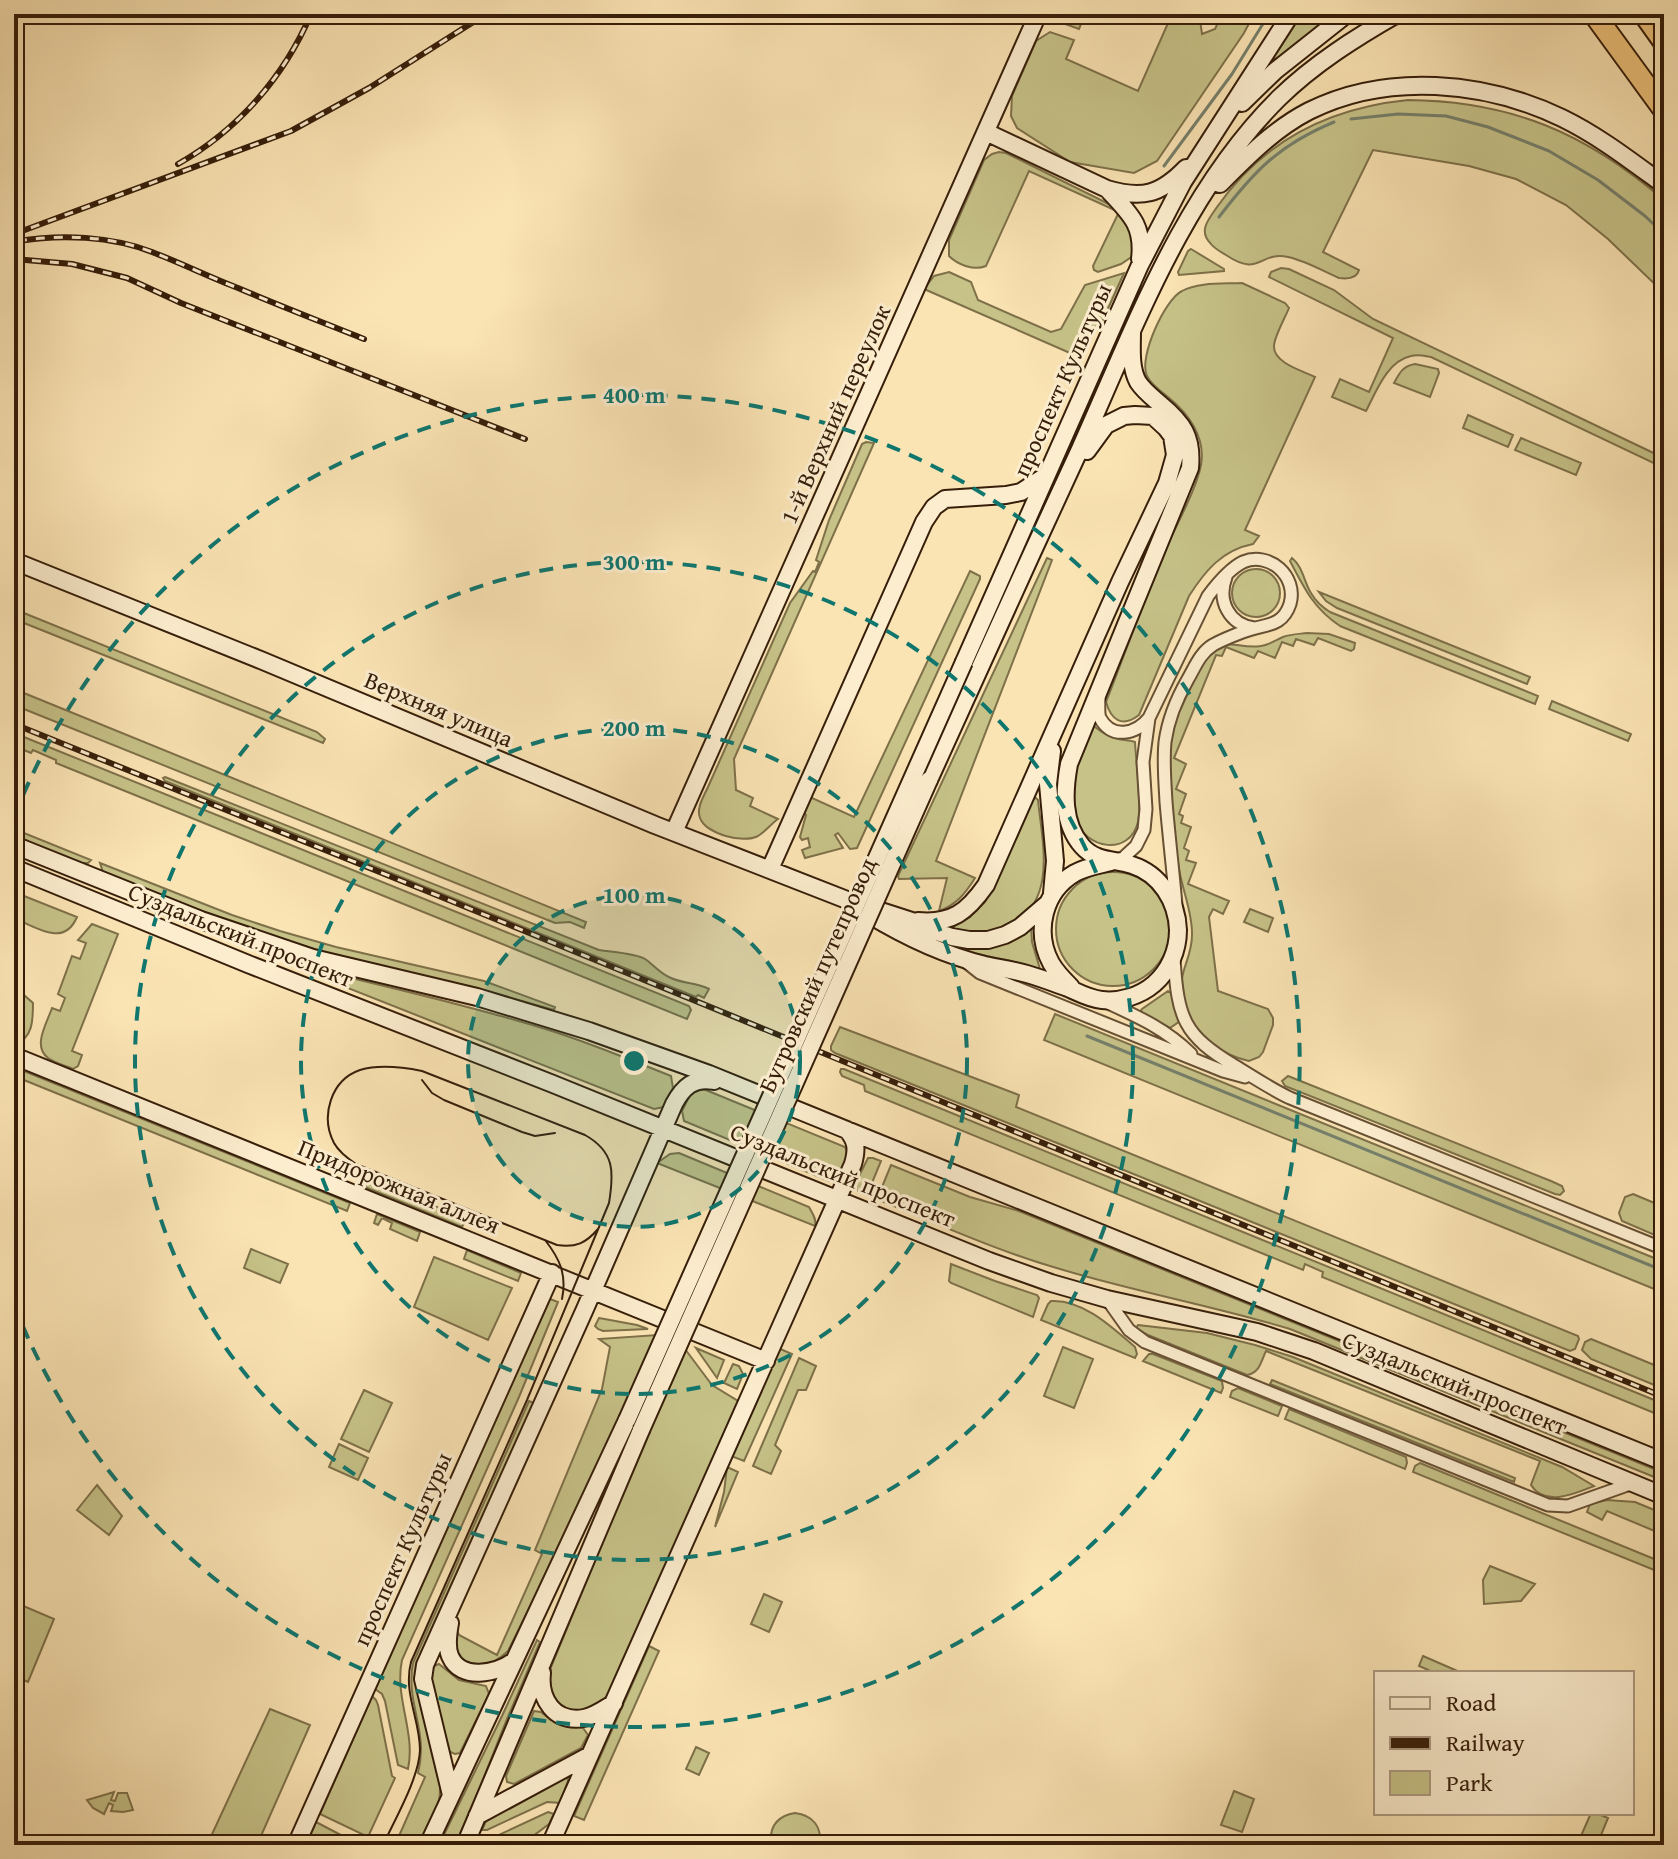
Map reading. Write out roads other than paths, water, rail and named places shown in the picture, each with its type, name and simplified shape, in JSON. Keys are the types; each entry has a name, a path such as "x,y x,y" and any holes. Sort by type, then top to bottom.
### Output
{"highway":[{"path":"1594,14 1664,110"},
{"path":"1644,14 1664,42"}],"main road":[{"name":"1-й Верхний переулок","path":"674,832 1038,14"},
{"path":"1219,127 1291,14"},
{"path":"1219,127 1275,71 1347,14"},
{"path":"1196,208 1249,131 1280,97 1345,45 1397,14"},
{"path":"1196,208 1258,146 1287,124 1346,97 1396,87 1466,89 1537,108 1608,144 1664,185"},
{"name":"проспект Культуры","path":"971,666 1044,477 1140,265 1183,182 1219,127"},
{"path":"986,132 1107,189 1125,194 1160,190 1174,180 1206,146"},
{"path":"1107,189 1133,217 1139,230 1142,243 1140,265"},
{"name":"проспект Культуры","path":"971,666 1069,472 1179,235 1196,208"},
{"path":"1059,722 1049,763 1055,861 1043,921 1044,941 1050,961 1060,977 1075,991 1103,1000 1121,1000 1139,994 1166,971 1174,955 1178,927 1166,890 1152,875 1132,865 1097,857 1083,847 1072,830 1067,810 1066,781 1069,764 1184,485 1192,451 1179,421 1138,382 1134,370 1132,332"},
{"path":"912,921 946,921 963,911 986,885 1167,483 1175,455 1172,436 1153,416 1124,416 1106,425 1069,472"},
{"path":"770,869 917,536 934,507 945,499 1021,492 1044,477"},
{"name":"Верхняя улица","path":"14,561 674,832 847,900 952,937 988,940 1020,927 1050,898"},
{"name":"Бугровский путепровод","path":"514,1661 971,666"},
{"name":"Бугровский путепровод","path":"547,1652 971,666"},
{"name":"Суздальский проспект","path":"14,845 201,920 299,953 477,997 639,1048 1664,1462"},
{"path":"1050,898 1074,874 1113,862"},
{"name":"Суздальский проспект","path":"14,868 989,1261 1107,1299 1257,1332 1314,1351 1664,1496"},
{"name":"Верхняя улица","path":"847,900 892,929 959,957 1027,974 1075,991"},
{"name":"Придорожная аллея","path":"14,1056 766,1361"},
{"path":"451,1795 423,1679 425,1665 679,1095 697,1080 733,1084"},
{"path":"550,1845 853,1164 856,1142 847,1130"},
{"name":"проспект Культуры","path":"296,1845 552,1273"},
{"path":"453,1603 448,1648 454,1663 472,1673 500,1669 514,1661"},
{"path":"547,1652 541,1683 548,1705 553,1710 580,1718 614,1703"},
{"path":"465,1845 547,1652"},
{"path":"428,1845 514,1661"},
{"path":"477,1816 590,1755"}],"street":[{"path":"1098,695 1099,717 1110,729 1125,733 1141,727 1149,718 1208,596 1234,568 1246,561 1259,559 1283,571 1290,583 1291,596 1284,615 1274,624 1254,628 1213,645 1200,657 1182,689 1169,722 1165,742 1165,785 1178,927"},
{"path":"1234,568 1223,584 1222,598 1236,621 1254,628"},
{"path":"1113,862 1123,858 1136,846 1144,830 1143,762 1149,718"},
{"path":"1174,955 1179,1005 1196,1039 1211,1052 1290,1098 1664,1249"},
{"path":"959,957 980,973 1223,1071 1261,1082"},
{"path":"1103,1000 1156,1026 1197,1060"},
{"path":"1107,1299 1129,1330 1145,1342 1548,1505 1568,1506 1634,1482"}],"waterway":[{"path":"1164,166 1232,74 1269,14"},
{"path":"1351,119 1398,114 1446,116 1488,127 1549,151 1598,180 1664,234"},
{"path":"1219,217 1269,160 1298,140 1334,122"},
{"path":"1087,1036 1664,1271"}],"tram line":[{"path":"383,1845 406,1798 419,1761 419,1739 409,1685 411,1662 527,1400 609,1203 612,1172 602,1148 585,1135 422,1071 368,1068 350,1075 335,1090 328,1111 330,1133 338,1149 356,1164 557,1245 580,1243 598,1229"},
{"path":"422,1080 432,1093 444,1100 522,1132 535,1136 555,1133"},
{"path":"545,1240 561,1268 564,1282 562,1299"}],"railway":[{"path":"178,164 220,135 257,100 287,59 311,14"},
{"path":"14,234 291,131 369,88 486,14"},
{"path":"18,241 86,238 136,247 364,339"},
{"path":"14,259 72,264 127,278 181,303 525,439"},
{"path":"14,724 1664,1397"}]}
